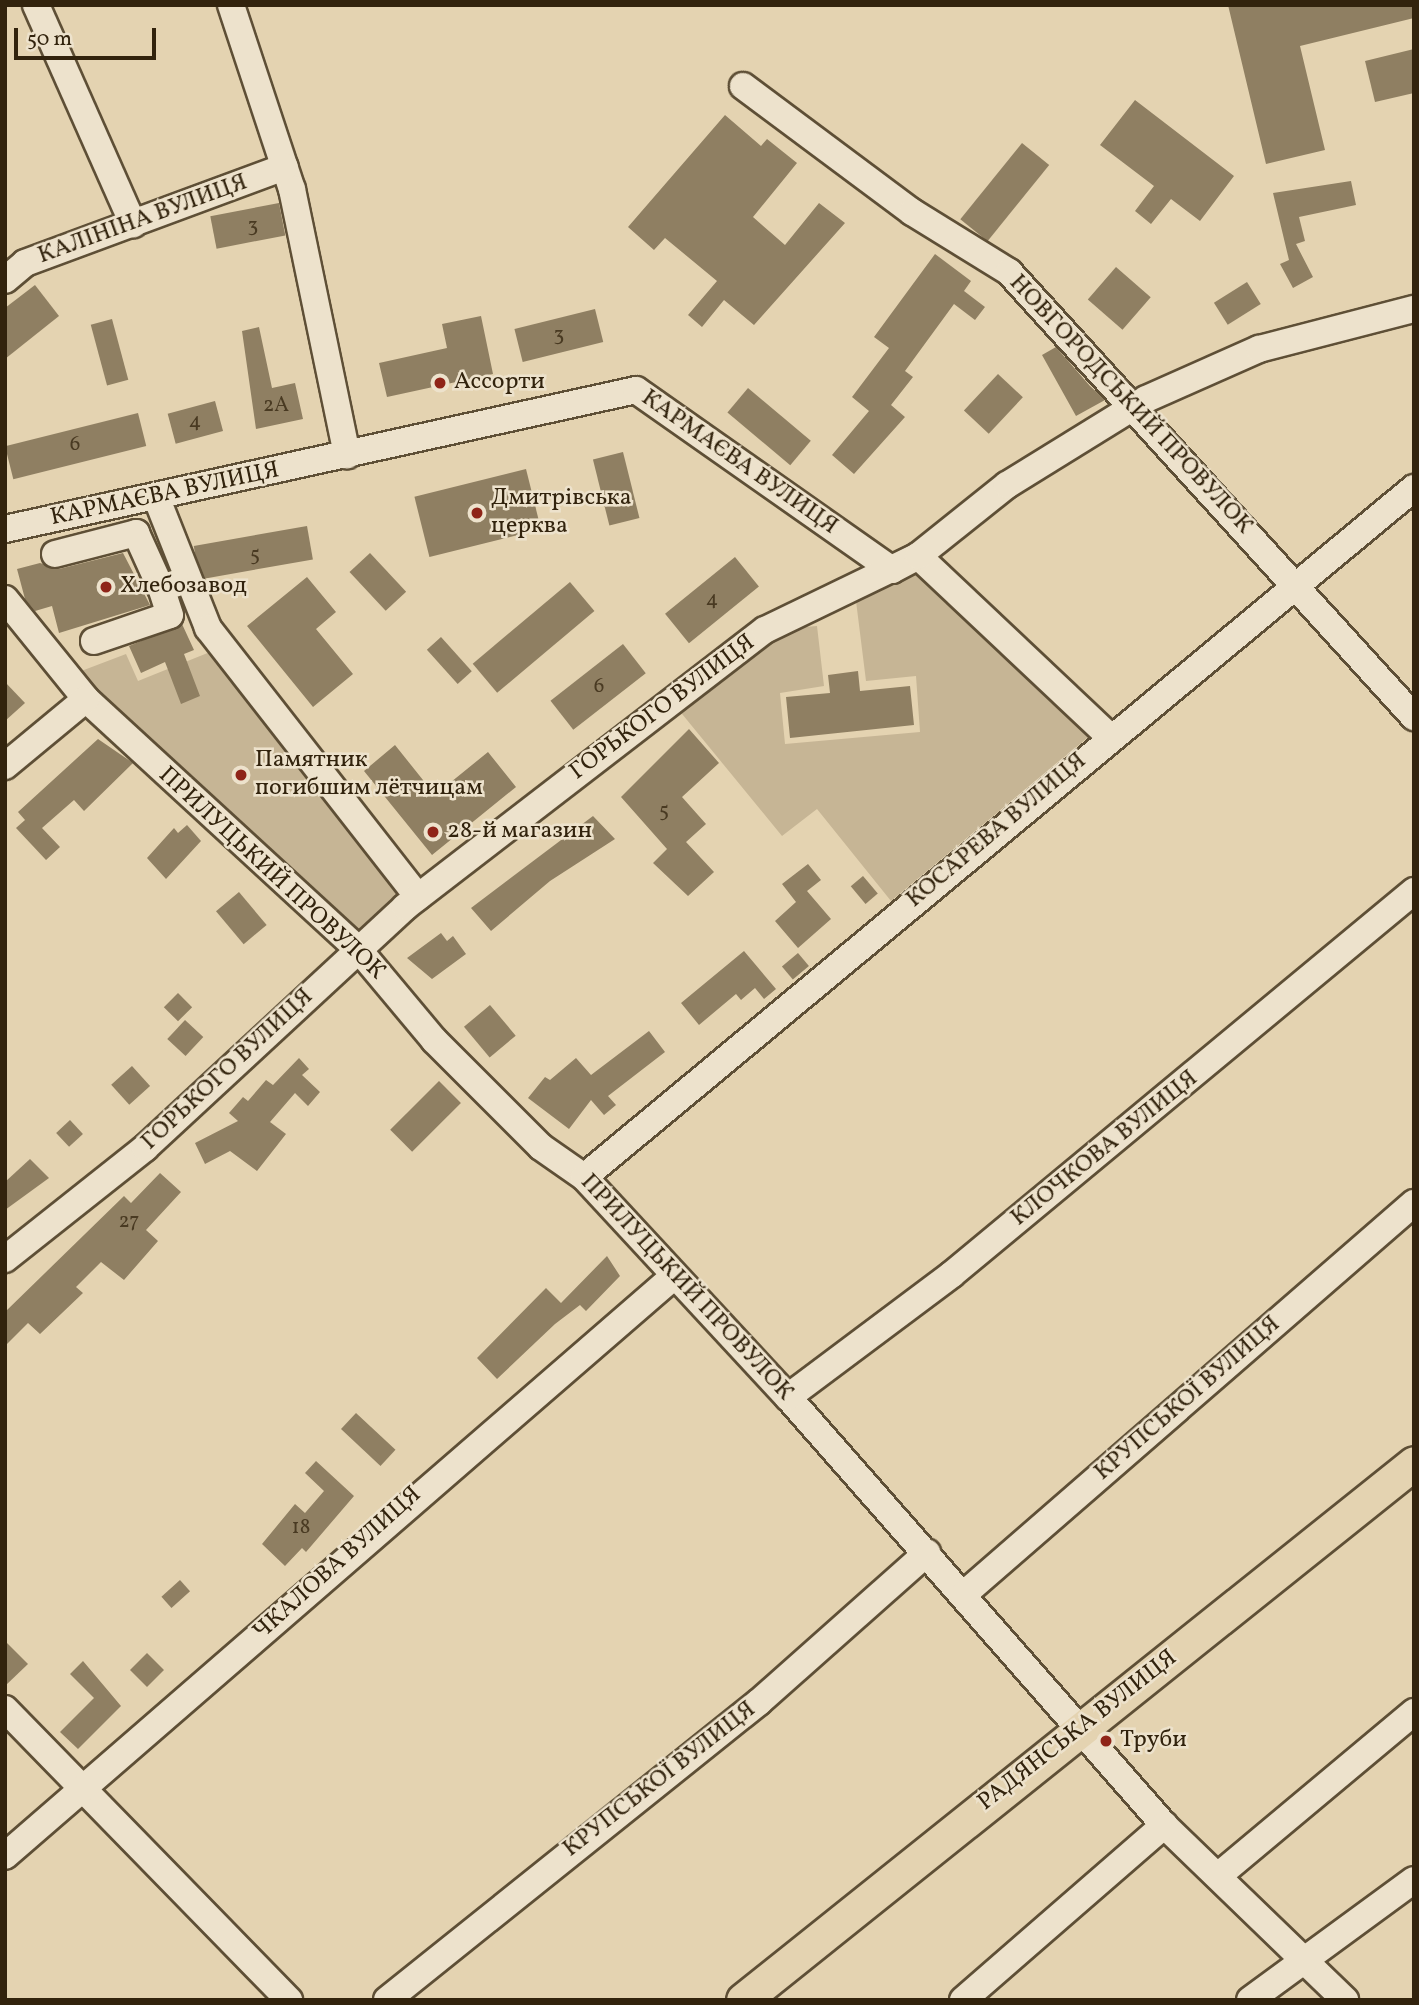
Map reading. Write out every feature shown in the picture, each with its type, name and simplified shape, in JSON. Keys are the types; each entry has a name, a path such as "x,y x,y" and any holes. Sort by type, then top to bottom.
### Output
{"main road":[{"name":"РАДЯНСЬКА ВУЛИЦЯ","path":"743,2000 1414,1463"}],"street":[{"path":"36,5 133,224"},
{"path":"231,5 285,167 347,455"},
{"name":"НОВГОРОДСЬКИЙ ПРОВУЛОК","path":"743,86 912,212 1009,272 1414,717"},
{"name":"КАЛІНІНА ВУЛИЦЯ","path":"5,280 25,263 285,167"},
{"name":"ГОРЬКОГО ВУЛИЦЯ","path":"5,1259 145,1148 358,949 418,897 765,630 918,556 1007,485 1134,407 1259,349 1414,309"},
{"name":"КАРМАЄВА ВУЛИЦЯ","path":"5,529 158,499 636,390 892,570"},
{"name":"КОСАРЕВА ВУЛИЦЯ","path":"584,1177 1108,736 1293,583 1414,488"},
{"path":"158,499 208,628 418,897"},
{"path":"55,554 136,533 161,588 170,615 94,640"},
{"path":"918,556 1108,736"},
{"path":"161,588 189,579"},
{"name":"ПРИЛУЦЬКИЙ ПРОВУЛОК","path":"5,599 86,699 358,949 434,1040 541,1147 584,1177 788,1397 1164,1825 1306,1958 1345,2000"},
{"path":"5,766 86,699"},
{"name":"КЛОЧКОВА ВУЛИЦЯ","path":"788,1397 951,1275 1414,891"},
{"name":"КРУПСЬКОЇ ВУЛИЦЯ","path":"963,1595 1414,1203"},
{"name":"ЧКАЛОВА ВУЛИЦЯ","path":"5,1856 83,1793 388,1518 674,1276"},
{"name":"КРУПСЬКОЇ ВУЛИЦЯ","path":"387,2000 749,1711 927,1553"},
{"path":"5,1709 83,1793 289,2000"},
{"path":"1218,1876 1414,1712"},
{"path":"963,2000 1164,1825"},
{"path":"1250,2000 1414,1880"}],"shaded area":[{"path":"922,571 1092,734 891,901 817,809 782,836 678,709 793,628 817,626 824,686 780,693 785,744 920,732 916,676 866,681 856,601"},
{"path":"215,650 405,892 354,934 76,673 126,654 138,681"}],"building":[{"path":"1228,5 1414,5 1414,18 1300,46 1325,150 1266,164"},
{"path":"1414,49 1414,93 1375,102 1365,61"},
{"path":"1135,100 1234,176 1200,221 1171,199 1151,224 1135,211 1154,186 1100,145"},
{"path":"725,115 761,146 767,139 797,163 753,217 785,245 819,203 845,223 754,325 724,300 702,327 688,315 717,281 665,238 654,250 628,227"},
{"path":"1022,143 1049,165 988,241 960,219"},
{"path":"1351,181 1356,205 1299,217 1305,241 1296,244 1313,277 1293,288 1280,264 1289,260 1273,193"},
{"path":"279,203 285,235 217,249 210,216"},
{"path":"935,254 971,281 964,291 985,307 975,320 954,304 905,371 913,377 891,405 905,417 854,474 832,455 869,411 852,397 889,348 874,337"},
{"path":"1116,267 1151,297 1123,330 1088,299"},
{"path":"1247,282 1261,304 1228,325 1214,303"},
{"path":"35,285 59,316 5,359 5,308"},
{"path":"595,309 603,342 523,362 514,329"},
{"path":"481,316 493,374 387,397 379,363 447,348 442,324"},
{"path":"112,319 128,380 107,386 91,325"},
{"path":"259,327 272,388 295,383 303,419 256,429 242,331"},
{"path":"1056,347 1105,400 1076,416 1042,355"},
{"path":"998,374 1023,397 989,434 964,411"},
{"path":"748,388 811,441 790,465 727,413"},
{"path":"215,401 223,431 176,444 168,414"},
{"path":"138,413 146,446 13,479 5,446"},
{"path":"623,452 639,518 609,525 593,459"},
{"name":"Дмитрівська церква","path":"526,469 541,529 429,557 414,497"},
{"path":"307,526 313,559 200,579 194,546"},
{"name":"Хлебозавод","path":"123,553 150,605 59,633 52,606 35,611 25,599 17,569 40,563 59,569"},
{"path":"370,553 406,592 386,611 350,572"},
{"path":"735,557 759,587 689,643 665,614"},
{"path":"307,577 336,612 316,629 353,674 313,707 247,626"},
{"path":"570,582 594,611 497,693 473,664"},
{"path":"182,624 194,650 184,654 200,696 181,704 165,662 141,673 129,646"},
{"path":"441,637 472,671 458,684 427,650"},
{"path":"623,644 646,673 573,730 551,701"},
{"path":"858,671 860,691 910,686 914,725 790,738 786,697 830,693 828,675"},
{"path":"5,682 25,703 5,721"},
{"path":"689,729 719,763 682,797 706,824 686,842 714,872 688,896 653,863 667,849 621,797"},
{"path":"98,739 133,763 84,811 74,800 42,828 60,847 46,860 16,828 25,820 18,812"},
{"path":"395,745 435,795 488,752 516,787 432,855 364,771"},
{"path":"593,816 615,839 550,881 491,931 471,908"},
{"path":"187,825 201,841 166,879 147,858 174,828 178,833"},
{"path":"808,864 821,880 807,891 831,919 798,948 775,921 796,902 782,884"},
{"path":"863,876 878,894 866,904 851,886"},
{"path":"239,892 267,925 244,944 216,911"},
{"path":"441,933 447,941 453,936 466,954 432,979 407,958"},
{"path":"744,951 776,989 764,999 755,988 741,1000 736,994 699,1025 681,1003"},
{"path":"798,953 809,966 793,980 782,966"},
{"path":"178,993 192,1007 178,1021 164,1007"},
{"path":"490,1005 516,1036 490,1057 464,1027"},
{"path":"185,1020 203,1037 186,1056 167,1039"},
{"path":"649,1031 665,1052 608,1096 616,1105 604,1115 591,1100 569,1129 528,1098 545,1077 550,1080 576,1058 591,1075"},
{"path":"299,1058 309,1069 302,1075 320,1092 308,1106 295,1093 270,1122 286,1134 257,1171 230,1151 205,1164 195,1143 238,1121 229,1113 243,1097 248,1101 266,1080 273,1085"},
{"path":"132,1066 150,1086 129,1105 111,1085"},
{"path":"439,1081 461,1103 412,1152 390,1130"},
{"path":"70,1120 83,1134 69,1147 56,1133"},
{"path":"30,1159 49,1178 5,1210 5,1182"},
{"path":"160,1173 181,1192 146,1230 158,1241 124,1280 101,1262 76,1287 83,1293 40,1334 28,1323 5,1346 5,1312 124,1196 131,1203"},
{"path":"607,1256 620,1276 586,1311 580,1305 555,1324 497,1379 477,1358 546,1288 561,1303"},
{"path":"356,1413 395,1450 380,1466 341,1429"},
{"path":"316,1461 354,1496 306,1552 302,1548 285,1566 262,1544 295,1504 305,1513 324,1491 305,1473"},
{"path":"180,1580 190,1591 171,1608 161,1597"},
{"path":"5,1641 28,1664 5,1686"},
{"path":"147,1653 164,1670 147,1687 130,1670"},
{"path":"83,1661 121,1706 78,1749 60,1732 94,1698 70,1674"}],"place":[{"name":"Ассорти","path":"440,383"},
{"name":"Дмитрівська церква","path":"477,513"},
{"name":"Хлебозавод","path":"106,587"},
{"name":"Памятник погибшим лётчицам","path":"241,775"},
{"name":"28-й магазин","path":"433,832"},
{"name":"Труби","path":"1106,1741"}]}
